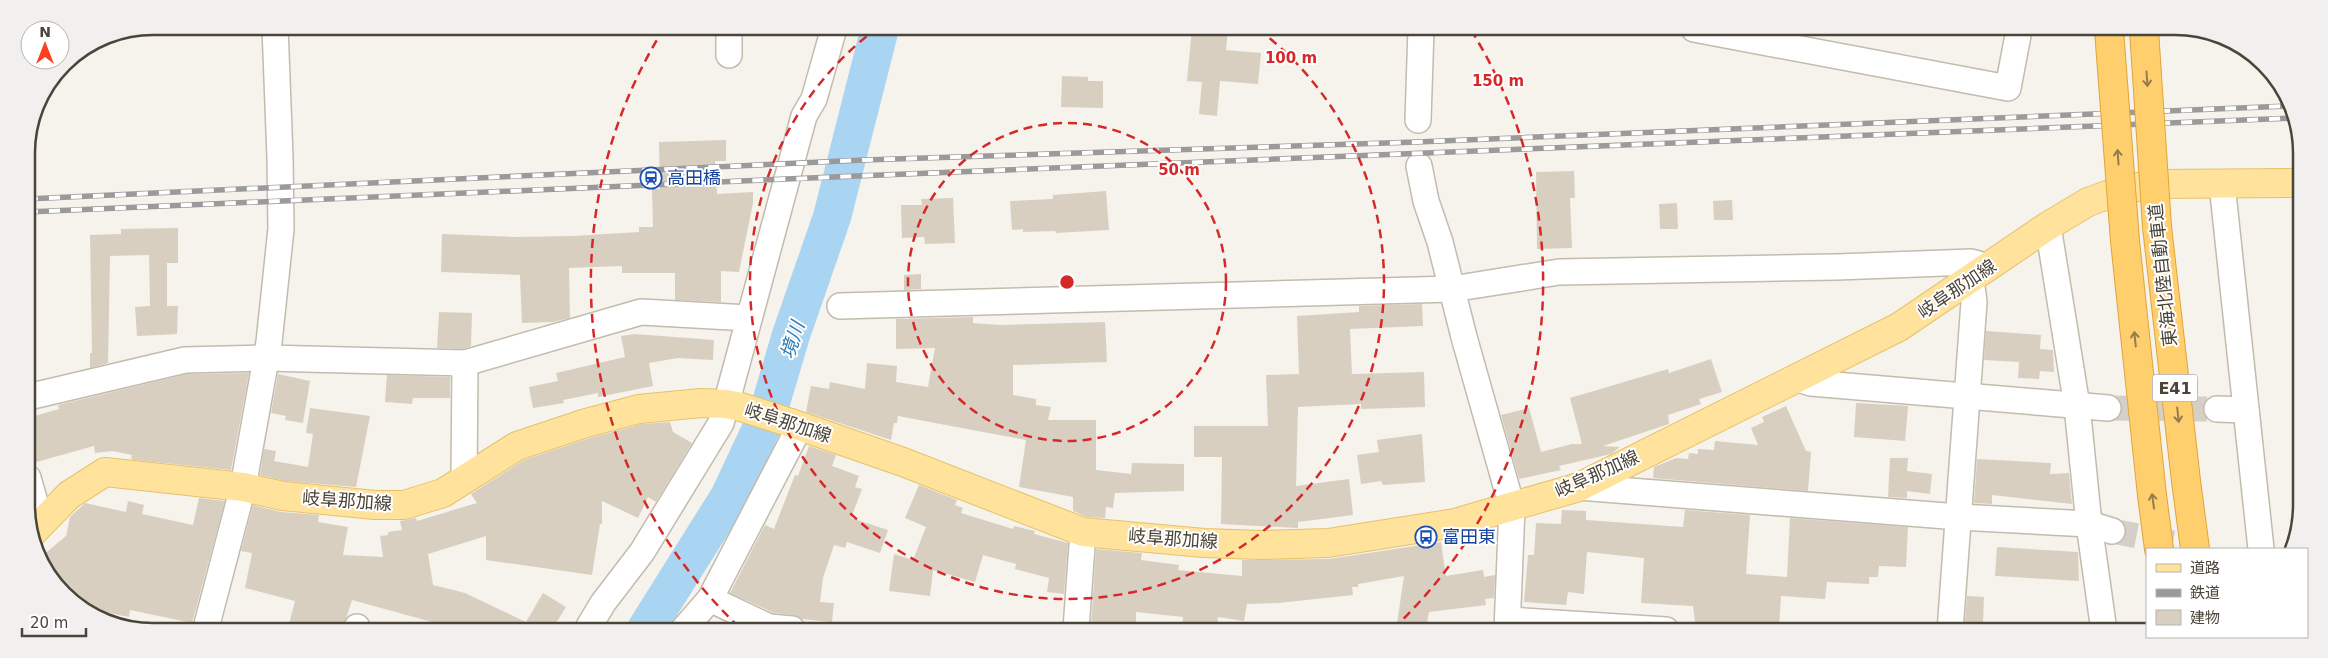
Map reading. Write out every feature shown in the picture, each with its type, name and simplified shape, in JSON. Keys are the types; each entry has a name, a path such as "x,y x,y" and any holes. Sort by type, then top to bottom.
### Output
{"highway":[{"name":"東海北陸自動車道","path":"2109,35 2125,241 2152,495 2160,548"},
{"name":"東海北陸自動車道","path":"2144,35 2157,227 2195,548"}],"main road":[{"name":"岐阜那加線","path":"37,527 69,495 105,472 243,487 283,496 375,505 404,505 443,493 517,446 586,423 639,409 667,405 734,406 794,424 903,462 1083,532 1204,543 1262,545 1328,543 1454,522 1579,487 1899,327 2048,226 2088,202 2121,190 2155,184 2293,184"}],"street":[{"path":"207,623 243,487 266,358 281,229 275,35"},
{"path":"729,35 729,55"},
{"path":"591,623 603,603 642,552 721,423 734,406 749,318 804,116 814,99 832,35"},
{"path":"1418,120 1421,35"},
{"path":"1726,35 2008,88 2018,35"},
{"path":"1419,166 1426,201 1440,242 1512,507 1508,623"},
{"path":"2222,184 2261,548"},
{"path":"2048,226 2077,406 2100,528 2104,623"},
{"path":"840,306 1452,289 1559,272 1837,267 1971,262 1980,273 1974,302 1951,623"},
{"path":"35,395 184,360 266,358 465,364 641,312 749,318"},
{"path":"464,479 465,364"},
{"path":"1795,378 1811,383 2108,408"},
{"path":"2218,409 2246,410"},
{"path":"689,623 710,599 794,424"},
{"path":"1579,487 2100,528"},
{"path":"1076,623 1083,532"},
{"path":"710,599 765,623"}],"building":[{"path":"1191,35 1227,35 1226,50 1261,53 1258,84 1220,81 1217,116 1199,114 1202,82 1187,81"},
{"path":"1062,76 1088,77 1088,81 1103,81 1103,108 1061,107"},
{"path":"726,140 726,161 715,161 717,194 753,192 753,203 739,272 721,271 721,302 675,300 675,273 622,273 622,266 569,268 570,318 553,322 522,323 520,275 441,272 442,234 515,237 573,236 639,232 639,227 653,227 652,189 660,189 659,142"},
{"path":"1574,171 1575,198 1570,198 1572,248 1537,249 1536,172"},
{"path":"1106,191 1109,230 1056,233 1055,231 1023,232 1023,229 1012,230 1010,201 1053,199 1053,195"},
{"path":"953,198 955,243 925,244 924,237 902,238 901,205 922,205 921,199"},
{"path":"1732,200 1733,220 1714,220 1713,201"},
{"path":"1677,203 1678,229 1660,229 1659,204"},
{"path":"178,228 178,263 167,263 167,306 178,306 177,334 137,336 135,307 150,306 149,255 110,256 108,363 90,368 90,353 92,353 90,235 121,234 121,229"},
{"path":"921,274 921,289 904,290 904,275"},
{"path":"1422,304 1423,326 1350,329 1352,374 1424,372 1425,407 1361,409 1361,404 1298,407 1296,486 1349,479 1353,515 1298,522 1298,528 1221,524 1222,457 1194,457 1194,426 1268,426 1266,375 1299,374 1297,316 1359,312 1359,306"},
{"path":"439,312 472,313 471,346 463,349 437,348"},
{"path":"973,317 973,323 1000,325 1105,322 1107,362 1013,365 1013,395 1036,399 1036,405 1051,407 1048,420 1096,420 1096,470 1131,474 1132,463 1184,464 1184,491 1115,493 1113,508 1106,507 1105,518 1087,517 1073,511 1073,497 1019,487 1026,440 898,416 897,423 894,423 891,440 806,412 811,386 829,389 830,382 865,389 867,363 897,366 896,382 928,387 935,348 896,349 896,319"},
{"path":"1986,331 2041,335 2040,349 2053,350 2054,372 2040,371 2039,379 2018,378 2019,362 1984,360"},
{"path":"635,334 714,340 713,360 678,358 649,363 653,386 598,397 598,393 563,400 564,403 533,408 529,387 558,381 556,373 625,357 621,336"},
{"path":"1711,359 1722,392 1699,399 1701,404 1668,415 1669,424 1603,446 1620,447 1611,454 1559,466 1561,470 1519,479 1501,415 1529,408 1541,452 1572,444 1582,444 1570,398 1668,369 1669,373"},
{"path":"249,373 231,470 135,460 131,459 132,455 112,451 95,453 94,446 35,462 35,416 59,409 58,405 187,374"},
{"path":"278,374 310,381 303,423 285,420 286,416 271,413"},
{"path":"387,375 450,377 450,398 413,398 412,404 385,402"},
{"path":"1856,403 1908,406 1905,441 1854,437"},
{"path":"1786,406 1806,451 1811,452 1808,491 1653,478 1654,467 1676,458 1688,459 1689,453 1698,454 1698,449 1714,450 1715,441 1758,445 1751,428 1764,422 1762,417"},
{"path":"310,408 370,416 356,487 285,481 260,475 264,449 276,451 274,461 308,467 313,434 306,433"},
{"path":"670,422 673,432 692,443 656,502 648,497 638,518 602,501 602,524 600,524 592,575 486,560 486,536 428,554 433,585 465,593 526,622 543,593 566,607 556,623 436,623 352,600 345,623 289,623 295,601 245,588 252,553 241,551 253,505 281,512 319,515 318,522 348,527 343,555 383,557 380,536 388,535 388,532 402,530 400,521 416,518 417,521 477,503 471,494 524,460 590,438 642,424"},
{"path":"1422,434 1425,482 1383,485 1381,481 1361,484 1357,455 1379,452 1377,440"},
{"path":"809,446 836,455 832,466 859,476 855,487 862,489 851,518 888,530 880,553 847,542 845,548 834,545 823,578 820,602 834,603 832,622 802,619 793,615 774,613 730,593 765,525 774,529 795,475 798,476"},
{"path":"1890,458 1908,458 1907,471 1932,474 1930,494 1907,491 1907,498 1888,497"},
{"path":"1977,459 2051,463 2050,474 2069,473 2072,504 1992,495 1992,504 1974,503"},
{"path":"919,485 957,500 955,505 963,508 961,513 1013,529 1014,526 1035,531 1034,534 1068,543 1064,594 1047,592 1049,578 1015,569 1016,564 983,555 975,582 933,570 930,596 889,591 894,554 913,560 926,527 905,518"},
{"path":"199,498 225,501 192,623 130,610 129,617 101,611 69,589 59,577 46,553 66,536 70,517 85,503 126,512 128,501 144,505 142,514 193,525"},
{"path":"1562,510 1586,511 1586,520 1683,527 1685,510 1750,515 1746,574 1787,577 1790,518 1908,527 1906,567 1879,566 1878,577 1869,577 1869,584 1827,582 1825,599 1781,596 1779,623 1695,622 1693,606 1641,603 1644,558 1587,552 1584,594 1568,592 1566,605 1524,602 1528,555 1534,555 1536,523 1561,524"},
{"path":"1441,542 1446,576 1483,570 1484,577 1495,575 1494,598 1485,599 1486,605 1429,612 1427,623 1397,623 1404,576 1358,584 1358,587 1352,587 1353,595 1278,603 1247,604 1244,621 1218,617 1218,623 1183,623 1183,617 1136,612 1136,623 1091,623 1096,549 1142,553 1141,560 1179,565 1178,570 1242,576 1242,560 1329,559"},
{"path":"1997,547 2078,552 2079,581 1995,576"},
{"path":"1967,596 1984,597 1983,623 1965,622"}],"waterway":[{"name":"境川","path":"650,623 729,497 767,416 791,335 832,217 878,35"}],"tunnel":[{"path":"2108,408 2217,409"},
{"path":"2112,531 2198,548"}],"railway":[{"path":"35,199 864,160 1417,142 2283,106"},
{"path":"35,212 857,176 2288,118"}],"place":[{"name":"高田橋","path":"651,178"},
{"name":"富田東","path":"1426,537"}]}
